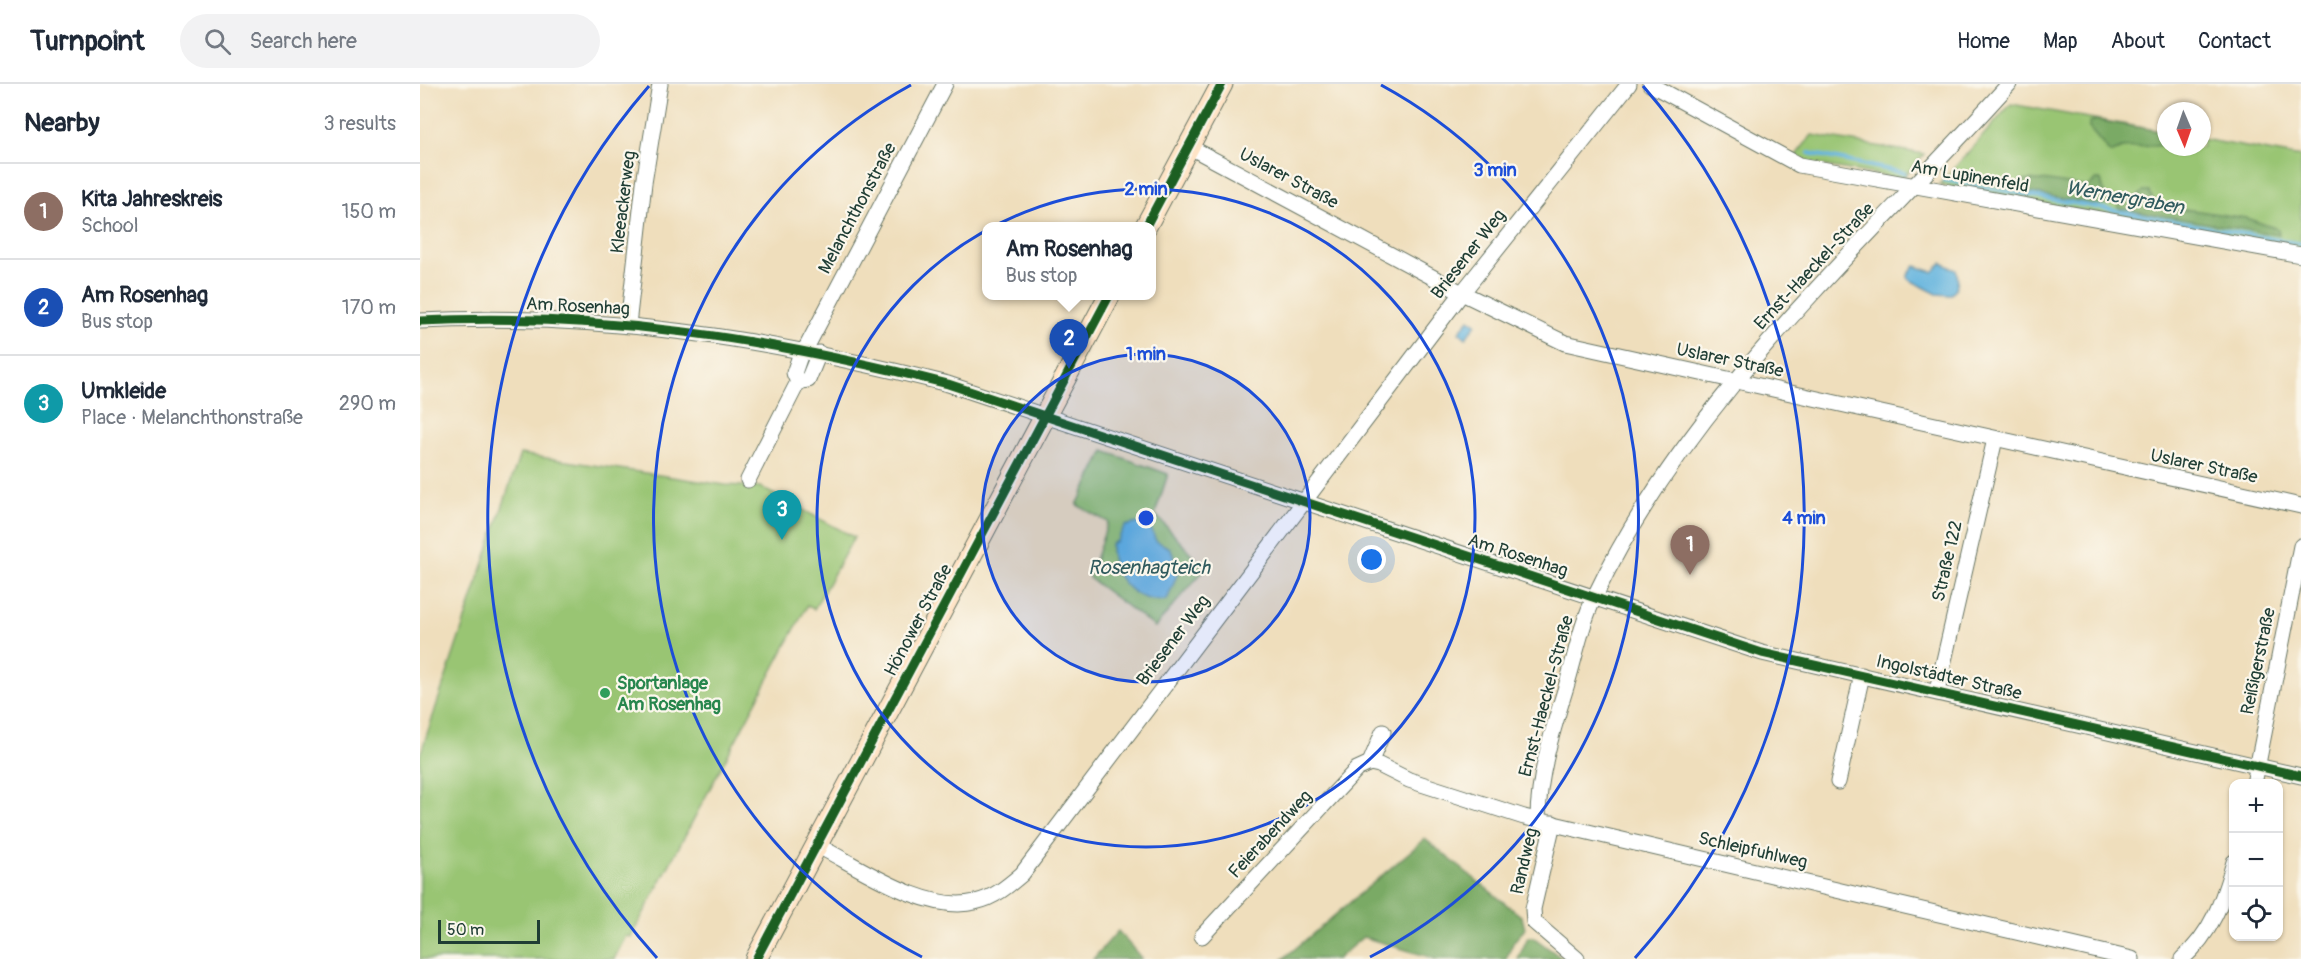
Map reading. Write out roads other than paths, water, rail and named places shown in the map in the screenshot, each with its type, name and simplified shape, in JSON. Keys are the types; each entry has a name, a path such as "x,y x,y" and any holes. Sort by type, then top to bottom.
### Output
{"main road":[{"path":"1148,222 1222,84"},
{"name":"Hönower Straße","path":"756,959 1107,300"}],"street":[{"name":"Kleeackerweg","path":"628,325 644,183 660,84"},
{"name":"Melanchthonstraße","path":"748,480 798,382 808,380 808,351 945,84"},
{"name":"Briesener Weg","path":"818,846 906,891 935,902 974,903 999,893 1022,874 1301,502 1462,293 1629,84"},
{"name":"Am Lupinenfeld","path":"1650,84 1799,165 2301,255"},
{"name":"Ernst-Haeckel-Straße","path":"1546,821 1538,800 1559,711 1594,598 1654,489 1735,380 2009,84"},
{"name":"Uslarer Straße","path":"1188,147 1462,293 1566,343 2301,506"},
{"name":"Am Rosenhag","path":"420,321 534,319 717,334 808,351 948,384 1594,598"},
{"name":"Straße 122","path":"1937,691 1995,439"},
{"name":"Reißigerstraße","path":"2254,779 2301,546"},
{"name":"Ingolstädter Straße","path":"1594,598 1762,653 1937,691 2301,776"},
{"name":"Ingolstädter Straße","path":"1838,782 1862,675"},
{"path":"1370,763 1383,732"},
{"name":"Schleipfuhlweg","path":"1370,763 1467,800 1546,821 2132,959"},
{"name":"Feierabendweg","path":"1202,936 1357,769 1370,763"},
{"name":"Randweg","path":"1546,821 1533,909 1534,922 1577,959"},
{"path":"2182,959 2206,934 2219,909 2229,878"}],"water":[{"path":"1942,263 1956,270 1957,273 1956,287 1950,295 1937,294 1908,279 1908,275 1915,266 1933,272"},
{"path":"1469,319 1476,324 1466,338 1459,332"},
{"name":"Rosenhagteich","path":"1138,523 1149,524 1156,541 1170,548 1175,560 1177,575 1167,600 1155,600 1135,592 1126,586 1115,567 1111,544 1117,541 1125,526"}],"waterway":[{"name":"Wernergraben","path":"1809,153 1904,173"},
{"name":"Wernergraben","path":"1944,180 2301,244"}],"place":[{"name":"Am Rosenhag","path":"1069,369"},
{"name":"Umkleide","path":"782,540"},
{"name":"Kita Jahreskreis","path":"1690,575"},
{"name":"Sportanlage Am Rosenhag","path":"605,693"}]}
